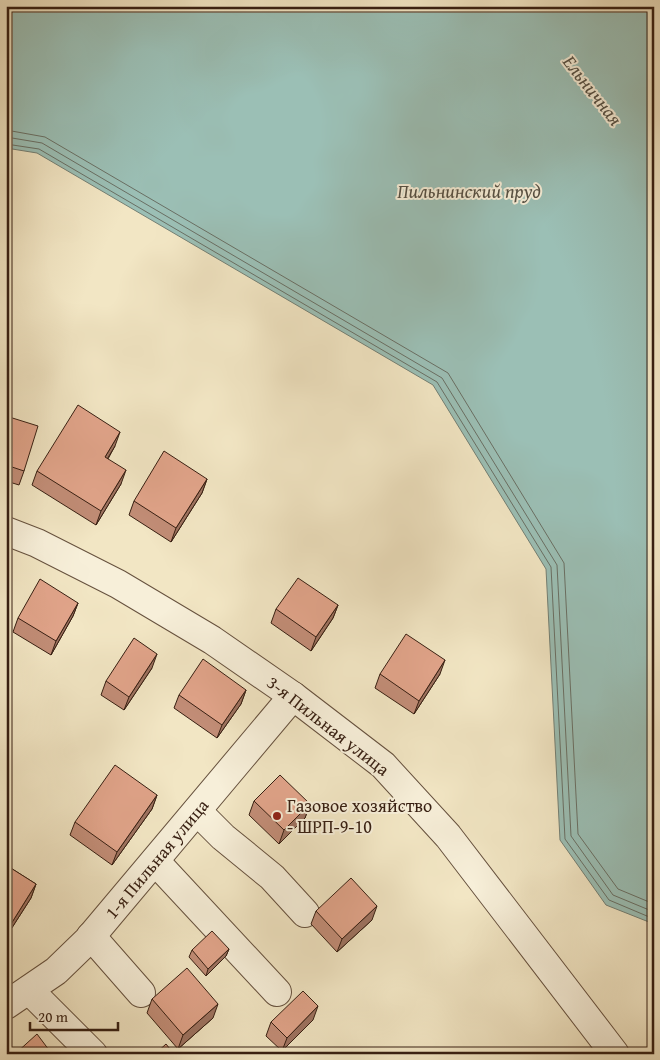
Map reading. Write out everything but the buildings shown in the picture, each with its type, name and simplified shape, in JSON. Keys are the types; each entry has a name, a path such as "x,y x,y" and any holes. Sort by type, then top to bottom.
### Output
{"street":[{"name":"3-я Пильная улица","path":"6,531 32,540 118,584 212,640 293,696 383,765 448,836 614,1054"},
{"name":"1-я Пильная улица","path":"6,1006 56,970 92,936 293,696"},
{"path":"197,811 223,837 272,877 305,913"},
{"path":"155,861 277,992"},
{"path":"92,936 141,993"},
{"path":"29,990 93,1054"}],"water":[{"name":"Пильнинский пруд","path":"6,6 654,6 654,924 606,905 560,840 546,569 433,385 37,153 6,148"}],"place":[{"name":"Газовое хозяйство - ШРП-9-10","path":"277,816"}],"water label":[{"name":"Ельничная","path":"593,90"}]}
